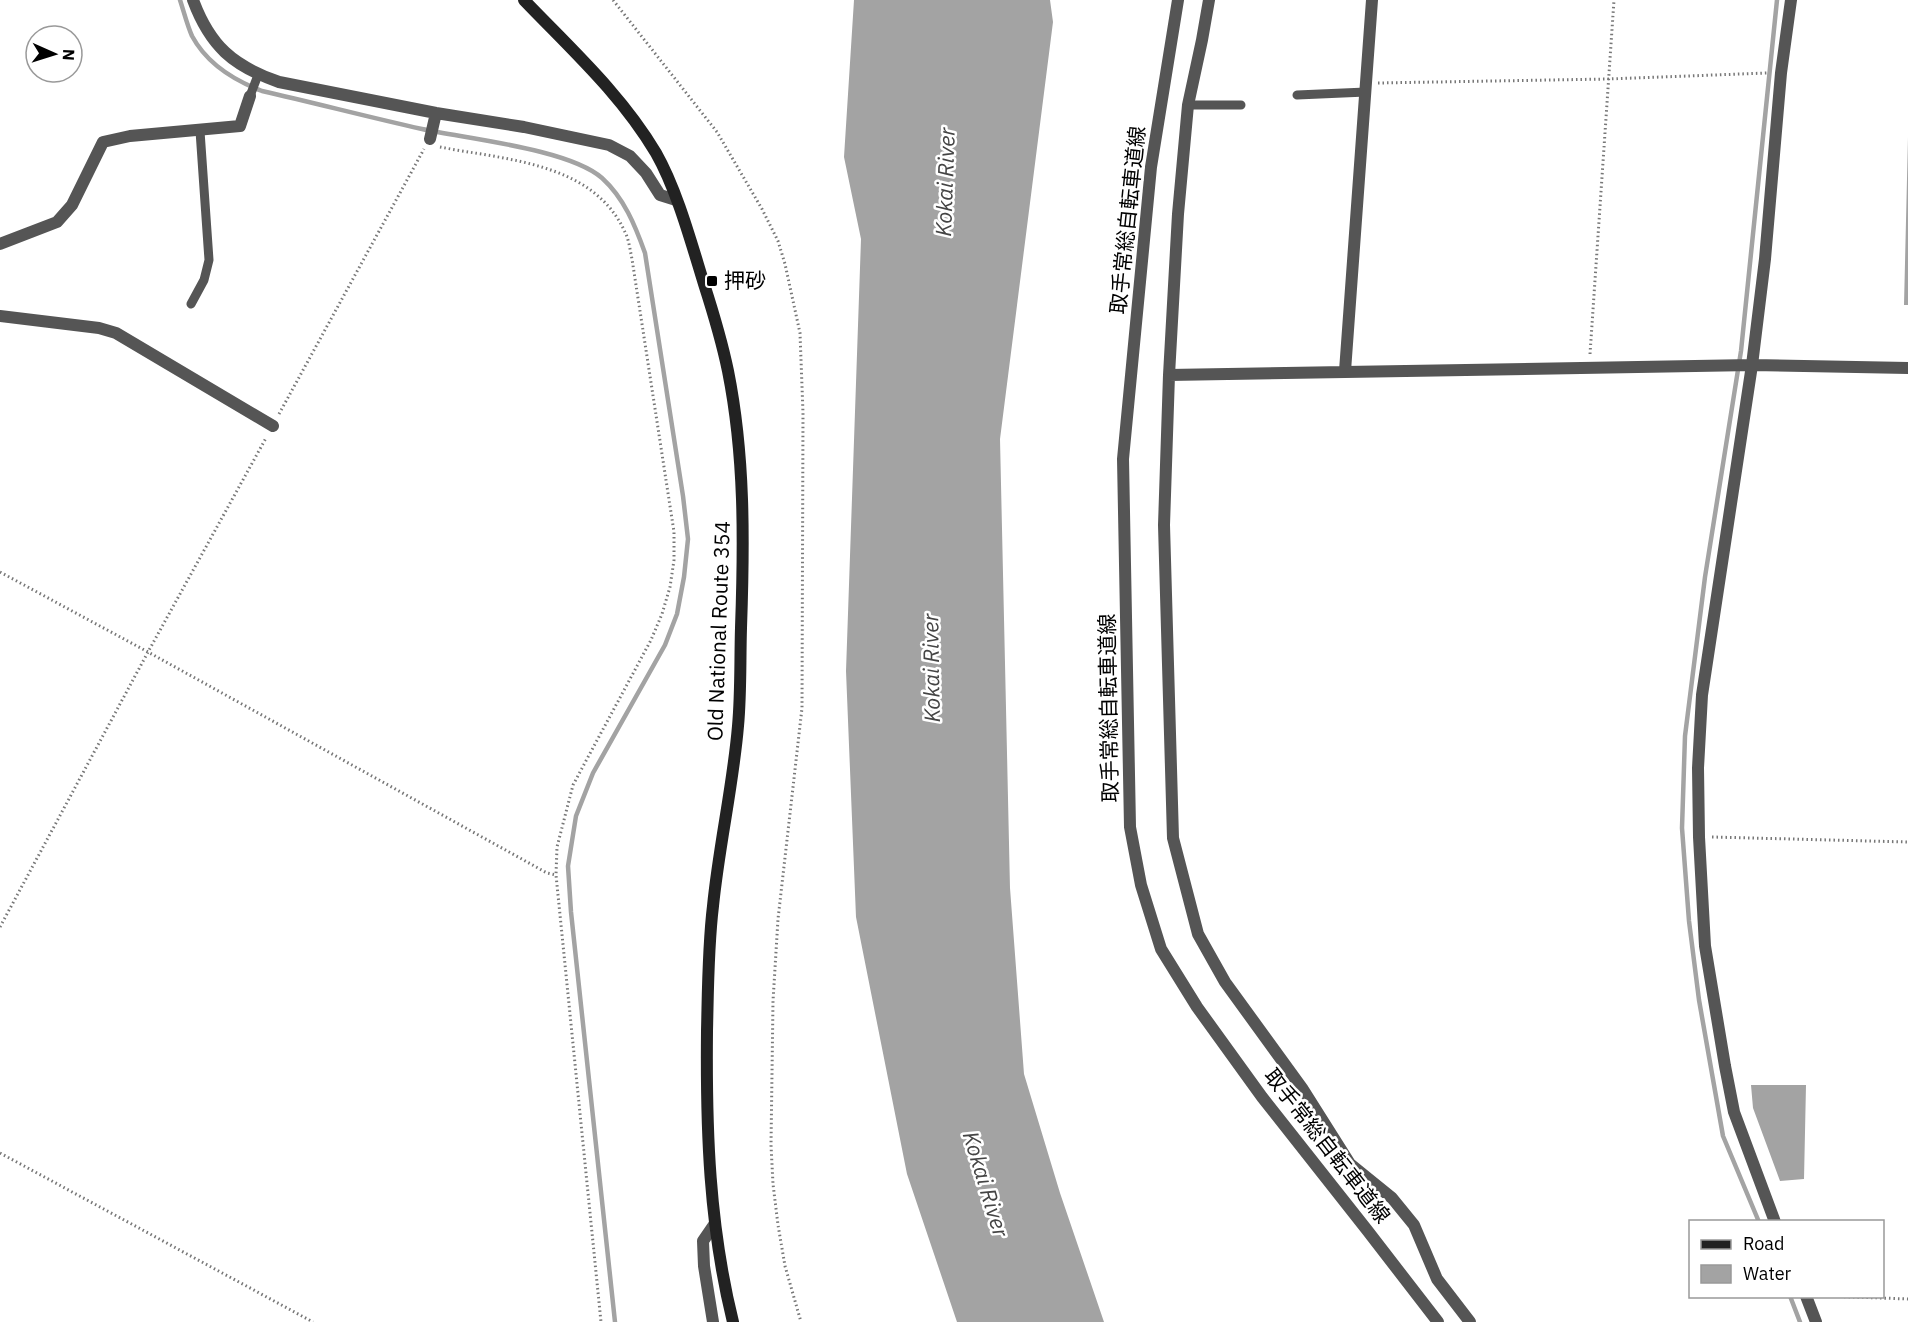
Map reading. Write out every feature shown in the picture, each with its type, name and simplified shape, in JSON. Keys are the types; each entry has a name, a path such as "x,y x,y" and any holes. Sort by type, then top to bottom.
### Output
{"street":[{"path":"193,0 212,39 226,55 256,79 279,82 435,118 524,127 609,145 630,156 646,173 660,195 676,200"},
{"name":"Old National Route 354","path":"524,0 615,94 637,123 658,157 676,200 713,314 728,370 742,485 744,552 738,723 712,910 707,1061 709,1176 714,1225 733,1322"},
{"name":"取手常総自転車道線","path":"1178,0 1151,167 1123,459 1130,827 1141,885 1161,949 1197,1007 1262,1097 1438,1322"},
{"path":"1209,0 1188,105 1178,214 1169,375 1164,525 1173,838 1198,934 1225,982 1302,1088 1350,1164 1392,1198 1414,1225 1437,1279 1470,1322"},
{"path":"1345,371 1372,0"},
{"path":"1775,1220 1734,1112 1725,1065 1705,946 1698,768 1702,695 1752,365 1765,259 1781,73 1791,0"},
{"path":"0,244 57,222 72,206 103,142 130,136 240,126 250,96"},
{"path":"428,142 435,118"},
{"path":"0,316 99,328 116,333 273,426"},
{"path":"1169,375 1589,366 1752,365 1908,368"},
{"path":"713,1322 704,1266 703,1241 714,1225"},
{"path":"1807,1298 1816,1322"}],"lane":[{"path":"250,96 256,79"},
{"path":"1298,95 1366,88"},
{"path":"1188,105 1241,105"},
{"path":"191,304 204,280 209,260 200,131"}],"path":[{"path":"612,0 717,132 762,209 778,241 800,333 803,413 802,708 778,920 773,1001 771,1145 778,1225 785,1266 801,1322"},
{"path":"1589,366 1614,0"},
{"path":"1366,88 1781,73"},
{"path":"0,927 148,651 428,142 556,170 598,194 614,212 626,233 632,259 675,532 670,586 662,614 651,640 573,785 557,847 556,875 602,1322"},
{"path":"0,572 148,651 547,873 556,875"},
{"path":"1699,837 1908,842"},
{"path":"0,1152 313,1322"},
{"path":"1881,1298 1908,1299"}],"water":[{"name":"Kokai River","path":"854,0 1050,0 1053,22 1000,439 1010,888 1024,1074 1060,1193 1104,1322 957,1322 907,1174 856,917 846,671 861,239 844,157"},
{"path":"1908,137 1908,305 1904,305"},
{"path":"1751,1085 1806,1085 1804,1179 1780,1181 1753,1108"}],"waterway":[{"path":"180,0 192,36 205,55 222,70 251,87 422,129 543,152 587,168 602,178 617,194 633,222 645,253 683,496 688,539 684,577 677,614 665,645 593,773 576,816 568,866 615,1322"},
{"path":"1758,1220 1723,1136 1699,1000 1689,921 1682,828 1685,736 1705,577 1741,351 1777,0"},
{"path":"1791,1298 1800,1322"}],"place":[{"name":"押砂","path":"712,281"}]}
